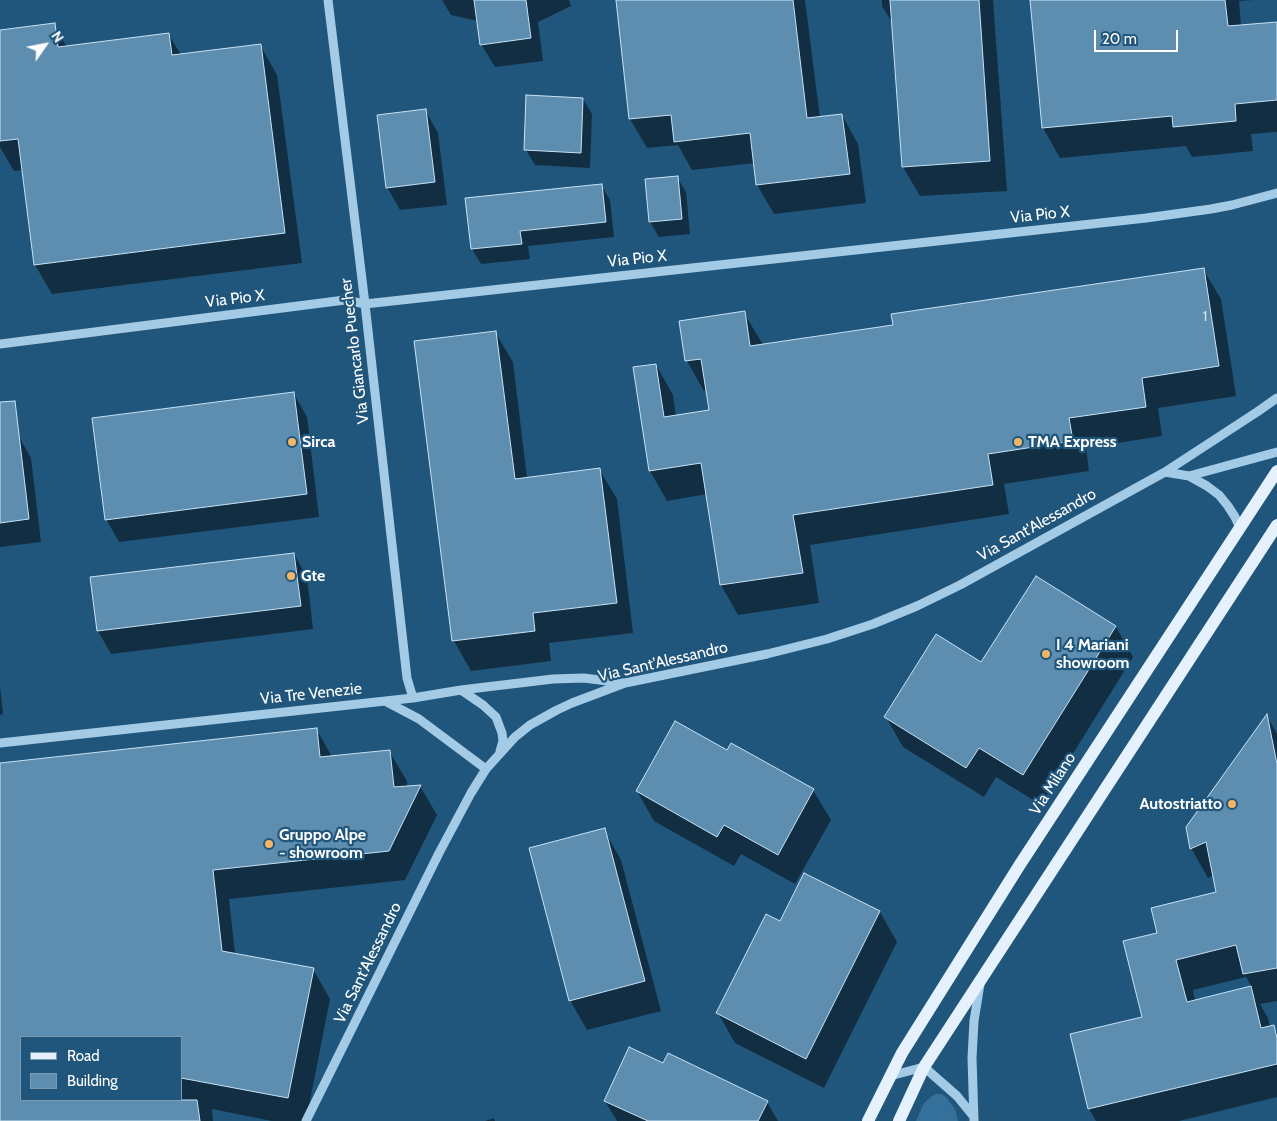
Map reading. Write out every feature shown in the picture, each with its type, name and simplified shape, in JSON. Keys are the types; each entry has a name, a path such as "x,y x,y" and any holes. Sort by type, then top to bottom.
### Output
{"main road":[{"name":"Via Milano","path":"871,1118 902,1052 1019,866 1277,471"},
{"path":"899,1121 924,1067 1277,526"}],"street":[{"name":"Via Giancarlo Puecher","path":"328,0 365,304 407,678 413,698"},
{"name":"Via Pio X","path":"0,344 345,300 365,304 1165,216 1232,204 1277,193"},
{"name":"Via Sant'Alessandro","path":"306,1121 439,853 486,769 499,753 530,725 588,696 625,683 767,654 827,639 873,624 917,606 960,585 1165,472 1277,398"},
{"path":"1188,476 1277,452"},
{"path":"1165,472 1188,476 1207,486 1219,495 1228,506 1240,528"},
{"name":"Via Tre Venezie","path":"0,743 413,698 461,690 568,678 590,678 625,683"},
{"path":"461,690 483,705 496,717 501,727 503,742 499,753"},
{"path":"385,701 419,719 486,769"},
{"path":"974,1119 972,1058 974,1020 981,980"},
{"path":"890,1076 924,1067 956,1096 974,1119"}],"shaded area":[{"path":"936,1094 942,1094 946,1097 955,1109 958,1121 916,1121 924,1103"}],"building":[{"path":"474,0 526,0 531,38 480,45"},
{"path":"616,0 793,0 807,118 842,114 850,174 756,185 750,133 674,142 671,115 629,119"},
{"path":"890,0 979,0 990,161 902,167"},
{"path":"1030,0 1225,0 1228,26 1277,22 1277,100 1235,104 1236,121 1173,127 1172,116 1042,128"},
{"path":"55,23 58,47 169,33 172,55 261,44 285,233 34,265 18,139 0,141 0,30"},
{"path":"526,95 583,98 581,153 524,150"},
{"path":"426,109 435,182 386,188 377,115"},
{"path":"678,176 682,219 649,222 645,179"},
{"path":"602,184 606,222 520,231 522,244 471,249 465,198"},
{"path":"1204,268 1219,366 1142,378 1146,407 1069,418 1073,441 988,454 993,485 793,515 803,573 720,585 701,463 649,471 633,367 656,364 664,417 709,410 701,359 685,361 679,321 745,311 750,346 893,325 891,314"},
{"path":"496,331 515,479 600,468 617,603 533,613 535,631 452,641 414,341"},
{"path":"294,392 307,494 105,520 92,418"},
{"path":"15,401 29,519 0,523 0,402"},
{"path":"294,553 301,606 97,631 90,577"},
{"path":"1036,576 1116,626 1023,775 979,748 966,768 884,717 936,634 981,662"},
{"path":"1267,714 1277,764 1277,968 1243,974 1236,945 1176,960 1187,1002 1251,986 1261,1028 1274,1025 1277,1038 1277,1064 1088,1109 1070,1034 1142,1017 1123,941 1157,933 1151,908 1216,892 1206,842 1190,849 1186,827"},
{"path":"675,721 727,750 731,743 814,789 778,855 724,825 717,837 636,791"},
{"path":"317,728 320,757 390,750 394,787 421,785 389,851 213,870 222,951 314,968 288,1098 182,1078 182,1036 20,1036 20,1101 197,1100 200,1121 0,1121 0,763"},
{"path":"605,828 645,981 569,1001 529,848"},
{"path":"804,873 880,911 806,1059 716,1013 766,914 780,921"},
{"path":"629,1047 663,1063 668,1053 768,1101 758,1121 648,1121 604,1101"}],"place":[{"name":"Sirca","path":"292,442"},
{"name":"TMA Express","path":"1018,442"},
{"name":"Gte","path":"291,576"},
{"name":"I 4 Mariani showroom","path":"1046,654"},
{"name":"Autostriatto","path":"1232,804"},
{"name":"Gruppo Alpe - showroom","path":"269,844"}]}
